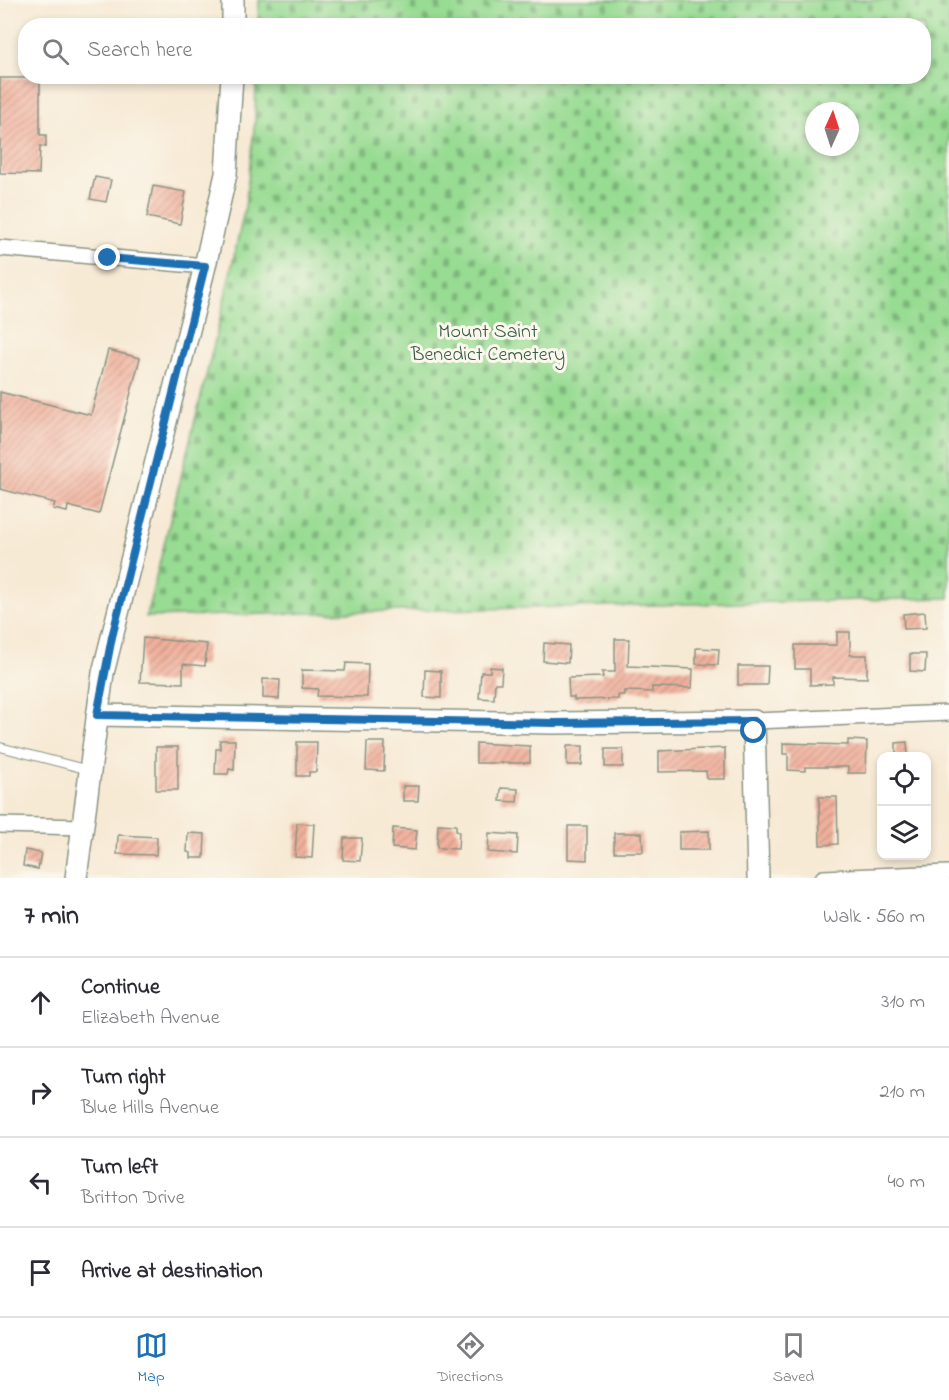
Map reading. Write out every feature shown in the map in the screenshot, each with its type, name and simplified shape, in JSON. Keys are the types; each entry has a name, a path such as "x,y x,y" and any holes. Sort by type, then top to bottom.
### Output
{"main road":[{"path":"233,0 233,18"},
{"path":"77,878 89,770 108,655 205,266 225,174 231,84"},
{"path":"97,715 553,723 754,721 758,878"}],"street":[{"path":"0,248 205,266"},
{"path":"754,721 949,713"},
{"path":"0,825 82,826"},
{"path":"823,878 949,873"}],"lane":[{"path":"0,747 89,770"}],"green space":[{"name":"Mount Saint Benedict Cemetery","path":"259,0 949,0 949,598 146,617 218,328 245,207 255,121 256,84 931,84 931,18 258,18"}],"building":[{"path":"0,78 18,78 18,84 40,84 40,135 46,135 46,147 40,146 39,174 0,173"},
{"path":"95,177 111,180 106,202 90,199"},
{"path":"153,186 186,192 180,224 147,217"},
{"path":"108,350 140,358 99,514 68,506 67,512 53,509 55,503 0,489 0,392 91,415"},
{"path":"925,612 926,628 904,629 903,614"},
{"path":"837,632 850,632 850,655 867,655 867,678 833,677 833,684 810,685 810,669 795,669 795,645 837,645"},
{"path":"143,638 207,644 205,666 183,664 183,683 140,682"},
{"path":"615,639 629,639 628,666 693,669 692,688 652,687 652,692 624,691 624,695 618,695 618,699 574,700 574,697 569,697 568,678 603,677 602,672 615,672"},
{"path":"544,643 569,645 568,663 543,661"},
{"path":"696,648 719,649 718,665 696,664"},
{"path":"910,654 926,654 925,672 910,671"},
{"path":"346,663 368,664 367,697 317,696 318,689 302,688 302,670 345,671"},
{"path":"738,666 768,666 767,685 738,685"},
{"path":"490,667 502,668 501,683 495,683 494,699 479,698 481,672 490,672"},
{"path":"425,670 441,671 441,698 424,697"},
{"path":"263,679 280,680 279,699 263,698"},
{"path":"220,740 235,740 234,770 229,769 228,774 215,774 216,749 220,749"},
{"path":"848,740 867,741 866,773 848,773 848,767 805,767 805,771 788,770 788,754 783,754 783,743 848,745"},
{"path":"297,742 317,742 316,772 309,772 309,776 297,776"},
{"path":"367,742 385,742 384,771 366,770"},
{"path":"907,742 908,752 896,752 896,743"},
{"path":"476,743 530,746 530,763 476,763"},
{"path":"567,746 583,746 582,765 567,765"},
{"path":"156,747 178,747 178,790 156,790"},
{"path":"725,748 725,779 707,779 706,771 659,772 659,751"},
{"path":"605,749 623,749 623,767 605,767"},
{"path":"403,786 419,786 418,801 403,801"},
{"path":"501,788 518,789 517,802 500,801"},
{"path":"819,797 837,797 838,844 820,845"},
{"path":"297,823 314,824 312,858 295,857"},
{"path":"438,824 456,825 456,831 459,832 458,849 437,848"},
{"path":"568,826 587,826 587,860 568,859"},
{"path":"393,828 417,830 415,850 392,848"},
{"path":"709,831 709,850 679,850 679,832"},
{"path":"188,833 205,834 204,858 191,858 191,853 187,852"},
{"path":"489,833 518,835 517,854 488,852"},
{"path":"614,833 642,833 643,852 614,852"},
{"path":"118,835 157,837 156,855 117,854"},
{"path":"344,838 362,838 360,861 343,860"},
{"path":"25,850 41,853 38,869 23,866"}],"route":[{"path":"108,258 205,266 112,637 97,715 553,723 754,721 754,731"}]}
